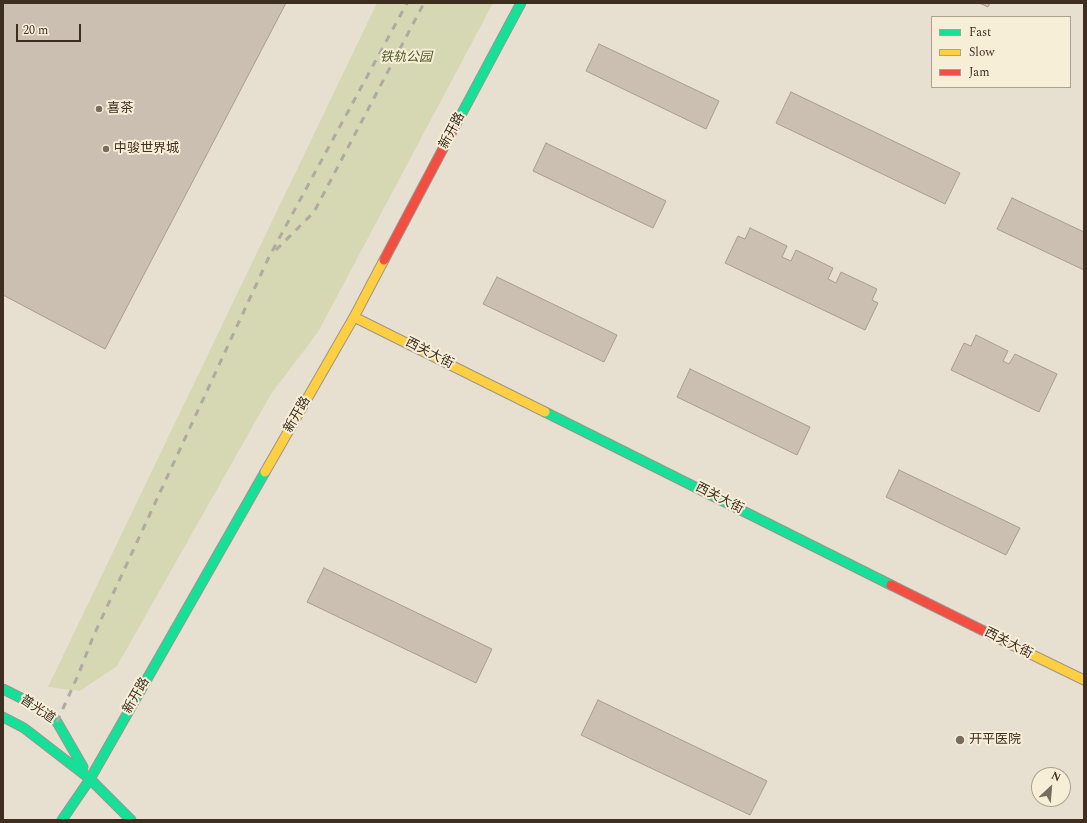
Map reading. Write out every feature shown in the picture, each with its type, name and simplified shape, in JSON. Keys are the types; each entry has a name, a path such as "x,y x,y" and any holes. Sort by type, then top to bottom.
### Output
{"main road":[{"name":"新开路","path":"62,820 90,779 354,317 521,3"},
{"name":"西关大街","path":"354,317 1037,658 1084,680"},
{"name":"普光道","path":"3,689 35,705 57,722 90,779"},
{"name":"普光道","path":"3,717 24,728 90,779 131,820"}],"green space":[{"name":"铁轨公园","path":"377,3 493,3 318,332 271,394 117,666 80,691 48,687"}],"building":[{"name":"中骏世界城","path":"3,3 286,3 105,349 3,295"},
{"path":"979,3 990,3 988,7"},
{"path":"599,44 719,101 706,129 586,71"},
{"path":"791,92 960,173 945,204 776,123"},
{"path":"546,143 666,201 653,228 533,171"},
{"path":"1012,198 1084,232 1084,270 997,229"},
{"path":"750,228 787,246 782,257 791,261 796,250 833,268 828,279 836,283 841,272 877,289 872,300 878,303 865,330 725,263 738,236 745,239"},
{"path":"497,277 617,335 604,362 483,304"},
{"path":"976,335 1008,351 1003,361 1009,364 1015,354 1057,374 1039,412 951,370 964,343 971,346"},
{"path":"690,369 810,427 797,455 677,397"},
{"path":"899,470 1020,528 1006,555 886,497"},
{"path":"324,568 492,649 476,683 307,602"},
{"path":"598,700 767,781 750,815 581,735"}],"railway":[{"path":"57,722 93,637 269,257 407,3"},
{"path":"276,250 314,212 424,3"}],"traffic: fast":[{"path":"454,128 521,3"},
{"path":"545,412 891,585"},
{"path":"62,820 90,779 265,472"},
{"path":"3,689 35,705 57,722 83,767"},
{"path":"3,717 24,728 90,779 131,820"}],"traffic: slow":[{"path":"265,472 354,317 384,260"},
{"path":"354,317 545,412"},
{"path":"1008,643 1084,680"}],"traffic: jam":[{"path":"384,260 454,128"},
{"path":"891,585 1008,643"}],"place":[{"name":"喜茶","path":"99,109"},
{"name":"中骏世界城","path":"106,149"},
{"name":"开平医院","path":"960,740"}]}
